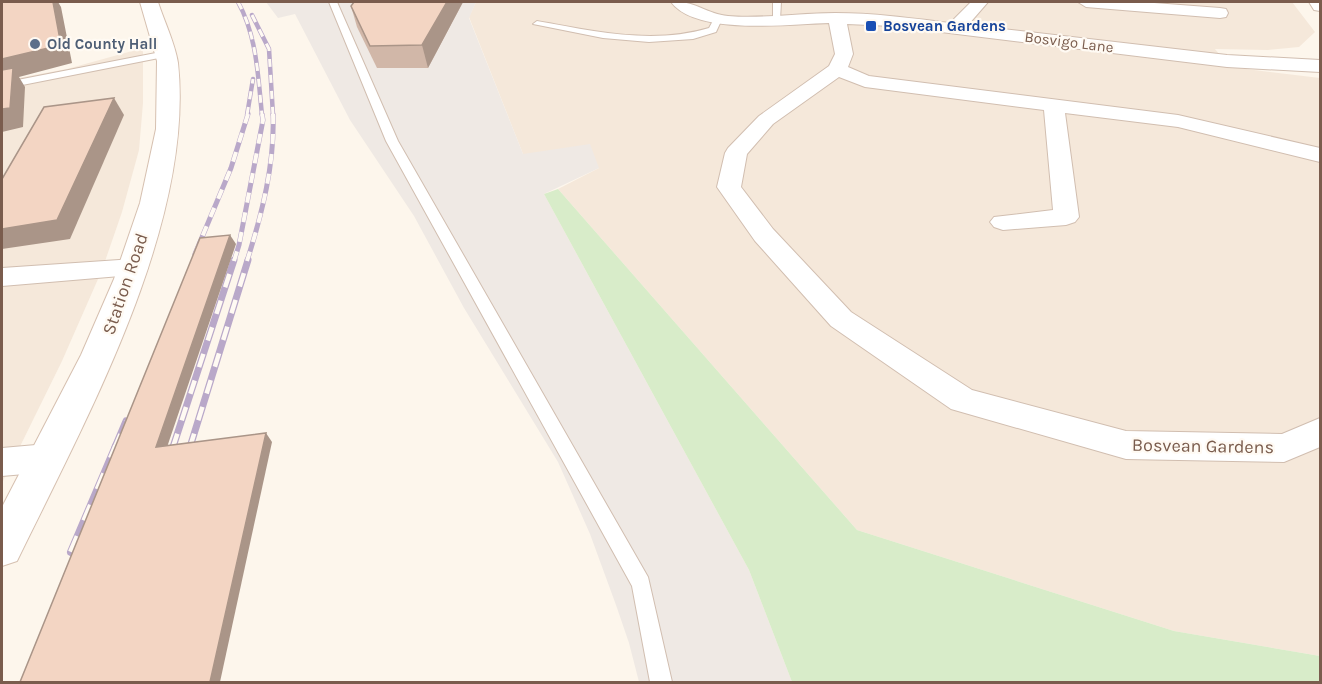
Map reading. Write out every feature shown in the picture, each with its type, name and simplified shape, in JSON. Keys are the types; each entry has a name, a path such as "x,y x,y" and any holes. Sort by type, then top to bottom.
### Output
{"street":[{"name":"Station Road","path":"2,547 111,328 134,268 163,158 170,96 166,54 158,18 149,2"},
{"name":"Bosvigo Lane","path":"679,2 693,11 718,20 777,10 837,18 955,28 1227,61 1320,66"},
{"path":"955,28 980,2"},
{"path":"1086,2 1220,13"},
{"path":"1317,2 1320,6"},
{"path":"837,18 844,54 837,69 865,81 1178,121 1320,155"},
{"path":"1280,63 1320,53"},
{"name":"Bosvean Gardens","path":"837,69 766,120 736,153 729,187 764,235 841,319 962,400 1126,445 1284,448 1320,432"},
{"path":"1003,222 1066,217 1054,104"},
{"path":"2,277 134,268"},
{"path":"2,462 47,458"}],"lane":[{"path":"333,2 392,141 641,584 661,682"},
{"path":"537,24 596,33 660,38 705,33 713,30 718,20"},
{"path":"2,86 166,54"}],"shaded area":[{"path":"266,2 476,2 469,18 523,154 590,144 599,168 544,194 749,570 792,682 639,682 629,643 590,534 558,462 464,308 414,216 350,120 295,14 278,18"},
{"path":"476,2 1292,2 1315,32 1299,47 1268,50 1215,49 1230,67 1320,78 1320,656 1174,631 857,530 558,189 599,168 523,154 469,17"},
{"path":"143,48 143,103 139,150 122,212 102,270 62,361 2,483 2,81 67,69"}],"green space":[{"path":"558,189 857,530 1174,631 1320,656 1320,682 792,682 749,570 544,194"}],"building":[{"path":"2,2 53,2 61,45 2,59"},
{"path":"354,2 447,2 422,45 370,46 351,6"},
{"path":"13,68 10,108 2,109 2,70"},
{"path":"114,98 57,220 2,229 2,179 44,107"},
{"path":"230,235 156,447 266,433 210,682 20,682 200,238"}],"railway":[{"path":"238,2 253,43 262,115"},
{"path":"252,15 269,49 273,115"},
{"path":"247,115 253,79"},
{"path":"195,254 231,168 248,114"},
{"path":"234,261 263,120 262,114"},
{"path":"247,261 258,225 270,170 273,115"},
{"path":"173,447 234,260"},
{"path":"190,447 248,260"},
{"path":"115,447 126,421"},
{"path":"71,552 116,446"},
{"path":"169,461 174,446"},
{"path":"187,458 191,446"}],"place":[{"name":"Bosvean Gardens","path":"871,26"},
{"name":"Old County Hall","path":"35,44"}]}
